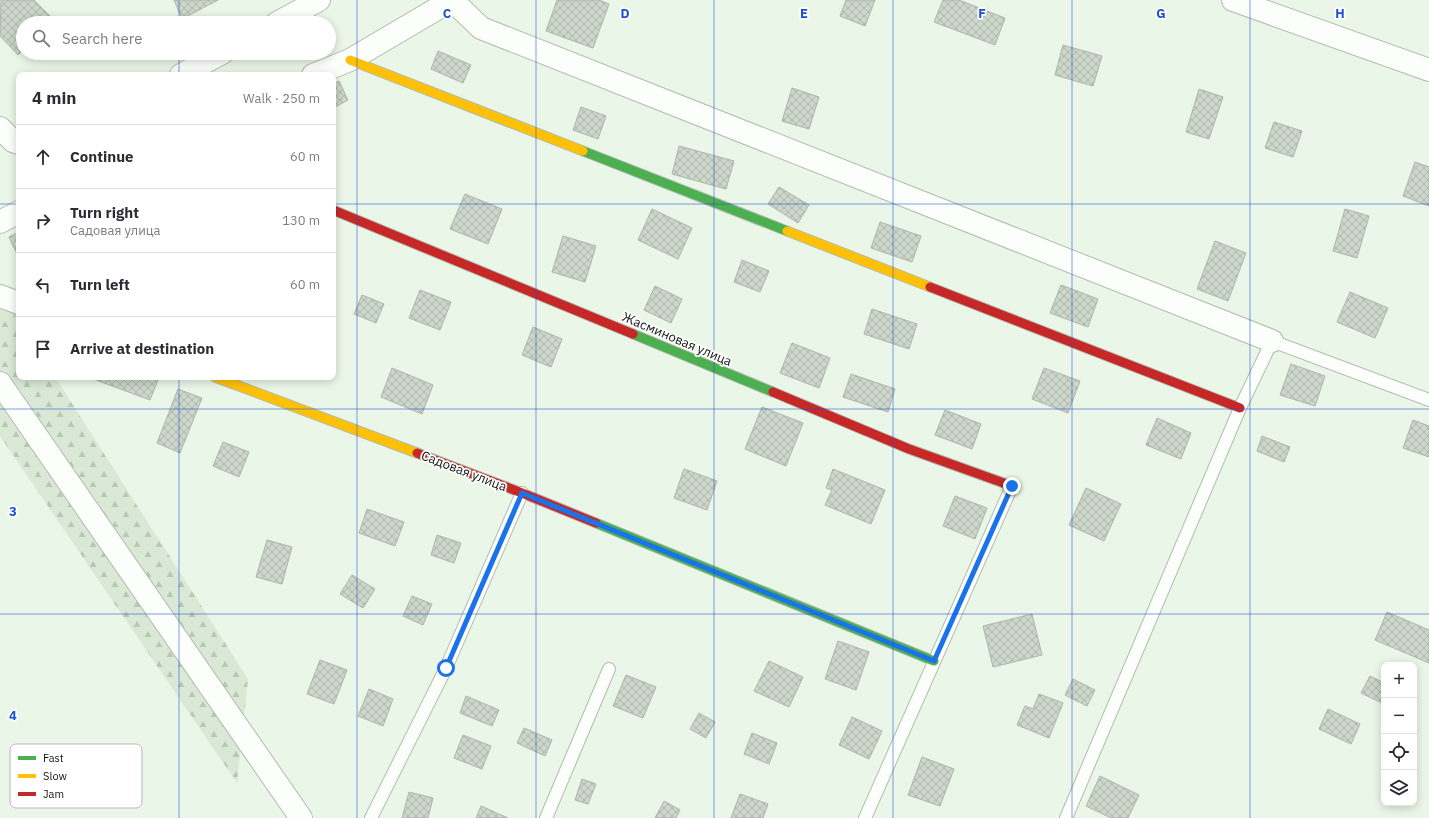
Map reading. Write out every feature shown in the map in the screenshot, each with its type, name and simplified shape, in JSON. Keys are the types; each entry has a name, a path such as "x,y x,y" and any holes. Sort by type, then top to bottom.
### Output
{"street":[{"path":"290,16 319,0"},
{"path":"320,72 350,60 452,0 481,28 1272,341"},
{"path":"1233,0 1429,70"},
{"path":"187,72 209,60"},
{"path":"350,60 1240,408"},
{"path":"0,128 13,141 16,142"},
{"name":"Жасминовая улица","path":"336,211 909,449 1012,486"},
{"path":"0,222 16,214"},
{"path":"0,296 16,302"},
{"name":"Садовая улица","path":"223,380 522,493 934,661"},
{"path":"0,383 301,818"}],"lane":[{"path":"1066,818 1240,408 1272,341 1429,400"},
{"path":"865,818 1012,486"},
{"path":"371,818 446,668 522,493"},
{"path":"546,818 609,670"}],"green space":[{"path":"7,302 16,316 16,380 57,380 248,679 237,783 0,436 0,305"}],"building":[{"path":"1,0 34,0 50,16 16,16 16,53 0,36"},
{"path":"174,0 218,0 188,16 181,16"},
{"path":"557,0 599,0 609,4 593,48 546,31"},
{"path":"846,0 875,0 865,26 840,16"},
{"path":"943,0 959,0 1005,18 995,45 934,22"},
{"path":"1063,45 1102,56 1093,86 1055,75"},
{"path":"438,51 471,65 463,83 431,69"},
{"path":"339,81 348,100 336,106 336,82"},
{"path":"792,88 819,97 809,129 782,121"},
{"path":"1199,89 1223,97 1209,139 1186,132"},
{"path":"581,107 606,116 598,139 573,130"},
{"path":"1274,122 1302,131 1293,157 1265,148"},
{"path":"679,146 734,161 726,189 672,174"},
{"path":"1415,162 1429,167 1429,206 1403,196"},
{"path":"779,187 809,205 798,223 768,204"},
{"path":"465,194 502,209 488,244 450,229"},
{"path":"652,209 692,228 678,259 638,240"},
{"path":"1345,209 1369,216 1357,258 1333,251"},
{"path":"880,222 921,236 912,262 871,248"},
{"path":"16,234 16,252 9,237"},
{"path":"563,236 596,246 585,282 552,272"},
{"path":"1215,241 1246,253 1228,301 1197,289"},
{"path":"742,260 769,271 760,292 734,282"},
{"path":"1061,285 1098,299 1088,327 1050,313"},
{"path":"655,286 682,299 671,323 644,310"},
{"path":"420,290 451,302 440,330 409,318"},
{"path":"1350,292 1388,308 1375,338 1337,322"},
{"path":"362,295 384,304 376,323 354,314"},
{"path":"872,309 917,324 909,349 864,334"},
{"path":"533,327 562,339 551,367 522,355"},
{"path":"792,343 830,358 819,388 780,373"},
{"path":"1291,364 1325,376 1315,406 1280,395"},
{"path":"392,368 433,385 422,414 381,397"},
{"path":"1044,368 1080,381 1068,413 1032,399"},
{"path":"851,374 895,389 888,412 843,397"},
{"path":"96,380 158,380 150,400"},
{"path":"178,389 202,398 180,453 157,443"},
{"path":"762,407 803,423 786,466 745,449"},
{"path":"945,410 981,424 972,449 935,435"},
{"path":"1157,418 1191,433 1181,459 1146,445"},
{"path":"1413,420 1429,426 1429,457 1403,448"},
{"path":"1262,436 1290,447 1284,462 1257,451"},
{"path":"223,442 249,452 239,477 213,466"},
{"path":"684,469 717,481 707,510 674,498"},
{"path":"833,469 885,490 871,524 825,505 832,490 826,488"},
{"path":"1086,488 1121,504 1104,541 1069,525"},
{"path":"955,496 987,508 975,539 943,526"},
{"path":"367,509 404,522 395,546 359,533"},
{"path":"437,535 461,543 454,563 431,555"},
{"path":"267,540 292,547 282,584 256,577"},
{"path":"352,575 375,589 363,608 340,594"},
{"path":"412,596 432,604 423,625 403,616"},
{"path":"1387,612 1429,630 1429,663 1375,640"},
{"path":"1032,614 1042,655 993,667 983,626"},
{"path":"838,641 869,652 856,690 825,679"},
{"path":"320,660 347,670 334,704 307,694"},
{"path":"769,661 803,677 789,707 754,691"},
{"path":"626,675 656,687 643,718 613,706"},
{"path":"1370,676 1381,682 1381,703 1361,693"},
{"path":"1073,679 1095,690 1087,706 1065,695"},
{"path":"369,689 393,699 383,726 358,716"},
{"path":"1039,694 1063,703 1049,738 1017,725 1025,706 1033,709"},
{"path":"466,696 499,710 492,726 460,713"},
{"path":"1328,709 1360,724 1351,744 1319,729"},
{"path":"699,713 715,722 706,738 690,729"},
{"path":"852,717 882,731 869,759 839,745"},
{"path":"524,728 552,740 545,756 517,743"},
{"path":"752,733 777,743 769,764 744,754"},
{"path":"463,735 491,746 482,769 454,758"},
{"path":"922,757 954,769 940,806 908,795"},
{"path":"1100,776 1139,795 1128,818 1111,818 1086,806"},
{"path":"582,779 596,784 588,804 575,800"},
{"path":"409,792 433,798 428,818 402,818"},
{"path":"740,794 768,804 763,818 731,818"},
{"path":"664,801 680,810 676,818 655,818"},
{"path":"481,806 508,818 476,818"}],"traffic: fast":[{"path":"583,151 787,231"},
{"path":"633,334 773,392"},
{"path":"596,523 934,661"}],"traffic: slow":[{"path":"350,60 583,151"},
{"path":"787,231 930,287"},
{"path":"223,380 417,453"}],"traffic: jam":[{"path":"336,211 633,334"},
{"path":"930,287 1240,408"},
{"path":"773,392 909,449 1012,486"},
{"path":"417,453 596,523"}],"route":[{"path":"446,668 522,493 934,661 1012,486"}]}
